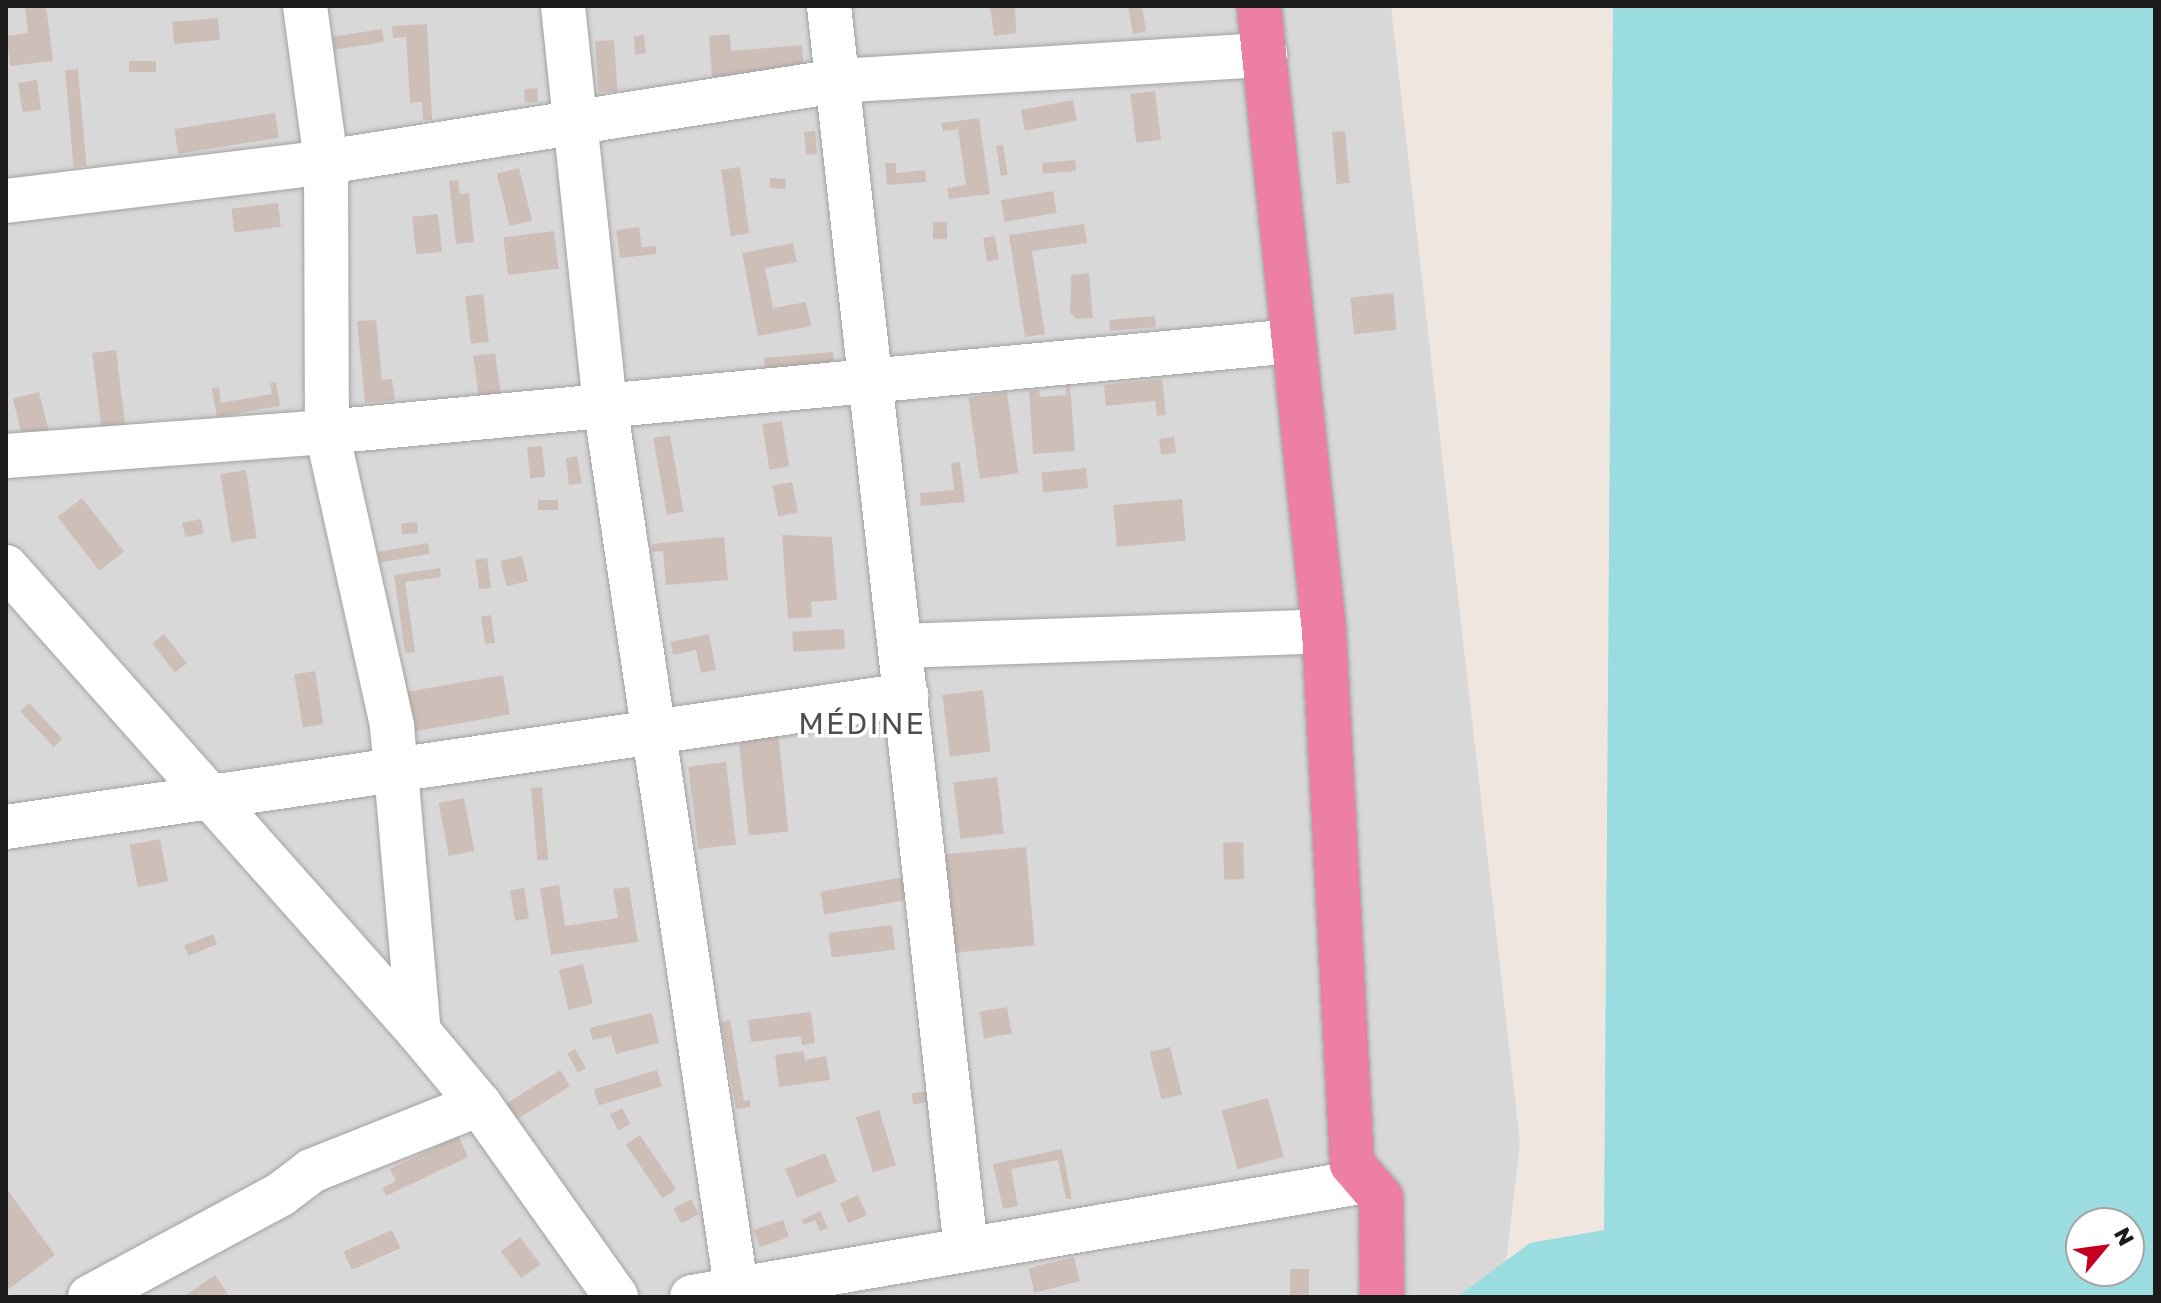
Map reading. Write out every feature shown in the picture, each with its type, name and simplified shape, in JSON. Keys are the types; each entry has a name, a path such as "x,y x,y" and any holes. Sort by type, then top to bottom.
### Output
{"highway":[{"path":"1259,6 1324,631 1352,1164 1381,1198 1382,1297"}],"street":[{"path":"305,6 326,162 327,432 392,726 419,1032"},
{"path":"563,6 605,404 736,1287"},
{"path":"829,6 966,1249"},
{"path":"6,201 326,162 837,81 1265,55"},
{"path":"6,456 327,432 1294,341"},
{"path":"6,567 419,1032 479,1104 616,1297"},
{"path":"900,646 1324,631"},
{"path":"6,827 396,774 654,730 906,695"},
{"path":"90,1297 281,1194 311,1171 479,1104"},
{"path":"692,1297 1366,1181"}],"shaded area":[{"path":"6,6 1391,6 1520,1143 1502,1297 6,1297"}],"water":[{"path":"1613,6 2155,6 2155,1297 1457,1297 1530,1243 1604,1230"}],"building":[{"path":"25,6 46,6 53,61 10,66 7,36 28,33"},
{"path":"990,6 1015,6 1016,33 994,36"},
{"path":"1128,6 1142,6 1146,31 1133,34"},
{"path":"218,18 220,40 174,44 172,22"},
{"path":"427,24 432,120 423,120 422,102 410,103 406,37 393,38 392,26"},
{"path":"382,29 384,42 335,50 333,37"},
{"path":"730,34 731,51 802,45 804,70 712,77 709,36"},
{"path":"644,35 646,53 635,55 634,36"},
{"path":"614,40 618,91 599,92 595,41"},
{"path":"129,61 156,61 156,72 129,72"},
{"path":"78,69 86,166 74,167 65,70"},
{"path":"37,80 41,110 22,112 18,83"},
{"path":"537,88 538,102 525,103 524,89"},
{"path":"1155,91 1161,140 1136,143 1130,94"},
{"path":"1073,100 1077,121 1025,131 1021,110"},
{"path":"275,113 279,138 178,154 174,129"},
{"path":"979,118 990,194 949,199 947,188 966,185 958,129 943,131 941,123"},
{"path":"815,131 817,154 806,155 804,132"},
{"path":"1345,131 1350,183 1337,184 1332,132"},
{"path":"1003,145 1008,175 1001,176 996,146"},
{"path":"1075,160 1076,171 1043,174 1042,163"},
{"path":"885,163 896,163 896,173 925,170 926,182 887,185"},
{"path":"740,167 749,233 731,236 721,170"},
{"path":"519,168 532,220 510,226 497,174"},
{"path":"770,178 786,179 785,189 769,188"},
{"path":"458,180 460,194 469,193 474,242 456,244 449,181"},
{"path":"1053,191 1057,213 1005,222 1001,200"},
{"path":"278,203 281,227 234,233 231,209"},
{"path":"438,214 442,252 416,255 412,217"},
{"path":"933,222 947,222 947,239 933,239"},
{"path":"1084,224 1087,243 1032,251 1045,334 1025,337 1009,235"},
{"path":"639,227 642,247 656,246 656,254 620,258 616,230"},
{"path":"554,231 559,269 508,275 503,237"},
{"path":"995,236 999,260 987,262 983,238"},
{"path":"793,243 797,262 765,268 773,308 806,302 811,326 758,336 742,253"},
{"path":"1089,273 1093,318 1076,319 1070,313 1071,275"},
{"path":"1393,293 1397,330 1354,334 1350,297"},
{"path":"483,294 489,342 471,344 465,296"},
{"path":"1155,316 1156,327 1110,331 1109,320"},
{"path":"376,320 382,380 392,379 395,400 365,403 357,321"},
{"path":"116,350 126,428 102,431 92,353"},
{"path":"833,352 834,364 765,370 764,358"},
{"path":"495,353 501,396 479,399 473,356"},
{"path":"1162,379 1166,415 1157,416 1155,401 1106,406 1104,385"},
{"path":"276,382 280,406 217,417 212,389 219,387 221,403 272,394 270,383"},
{"path":"1066,384 1070,384 1075,451 1033,454 1029,391 1039,390 1040,397 1066,395"},
{"path":"39,392 50,436 24,442 13,399"},
{"path":"1007,392 1018,473 980,479 968,397"},
{"path":"782,421 789,466 769,470 762,424"},
{"path":"670,435 684,512 667,515 653,438"},
{"path":"1174,437 1176,453 1161,455 1159,439"},
{"path":"542,446 545,477 530,478 527,448"},
{"path":"577,456 582,483 569,485 566,458"},
{"path":"960,462 965,502 921,506 920,493 954,490 951,463"},
{"path":"1086,468 1088,488 1043,493 1041,473"},
{"path":"246,470 257,538 231,542 220,474"},
{"path":"792,482 798,512 778,516 772,486"},
{"path":"82,498 124,552 99,571 58,517"},
{"path":"1182,499 1186,541 1117,547 1113,505"},
{"path":"538,500 558,500 558,510 538,510"},
{"path":"201,519 204,534 185,537 182,523"},
{"path":"417,522 418,533 402,534 401,523"},
{"path":"782,535 832,537 837,600 811,602 812,617 788,619"},
{"path":"724,537 728,580 666,585 663,551 652,552 652,544"},
{"path":"428,543 430,554 381,563 379,552"},
{"path":"522,556 528,581 506,586 501,561"},
{"path":"487,558 491,588 479,589 475,560"},
{"path":"440,568 441,577 405,582 415,652 405,653 394,575"},
{"path":"491,615 495,643 485,644 481,616"},
{"path":"844,629 845,649 793,652 792,632"},
{"path":"164,634 187,663 175,672 152,643"},
{"path":"709,634 716,670 701,673 696,650 673,655 670,642"},
{"path":"315,671 323,724 303,728 294,674"},
{"path":"503,675 510,714 410,732 404,693"},
{"path":"983,690 991,752 950,757 942,695"},
{"path":"29,703 62,739 54,747 20,711"},
{"path":"778,732 788,831 749,836 738,736"},
{"path":"726,762 736,844 698,849 688,767"},
{"path":"997,777 1004,834 960,839 953,782"},
{"path":"542,787 548,860 537,861 531,788"},
{"path":"464,798 474,851 449,856 438,803"},
{"path":"160,839 168,881 138,887 130,845"},
{"path":"1243,842 1244,879 1224,880 1223,843"},
{"path":"1026,847 1035,946 948,953 939,855"},
{"path":"904,877 908,900 824,914 820,892"},
{"path":"559,885 565,926 618,918 613,889 629,887 638,942 551,955 540,888"},
{"path":"524,888 529,919 515,921 510,890"},
{"path":"892,925 895,950 832,958 828,933"},
{"path":"213,934 217,944 188,956 184,946"},
{"path":"583,964 593,1004 569,1010 559,970"},
{"path":"1007,1007 1012,1034 984,1038 979,1012"},
{"path":"811,1012 815,1043 802,1045 801,1036 751,1042 748,1020"},
{"path":"652,1013 659,1043 616,1054 611,1036 593,1040 589,1028"},
{"path":"730,1020 744,1101 750,1100 750,1107 736,1109 721,1022"},
{"path":"1170,1047 1182,1095 1161,1100 1150,1052"},
{"path":"575,1049 586,1068 578,1073 567,1054"},
{"path":"804,1051 805,1060 826,1056 830,1080 779,1087 775,1055"},
{"path":"560,1070 570,1086 517,1119 507,1103"},
{"path":"657,1070 662,1086 599,1106 594,1089"},
{"path":"932,1090 934,1101 913,1104 911,1094"},
{"path":"1268,1098 1284,1157 1237,1169 1222,1110"},
{"path":"622,1108 631,1124 618,1131 610,1115"},
{"path":"879,1110 896,1165 873,1172 856,1117"},
{"path":"640,1135 676,1189 662,1198 626,1145"},
{"path":"458,1136 468,1157 386,1196 382,1188 396,1181 390,1169"},
{"path":"1062,1149 1072,1199 1066,1199 1058,1160 1011,1169 1018,1206 1003,1209 993,1164"},
{"path":"825,1153 837,1182 797,1198 785,1169"},
{"path":"6,1188 55,1255 6,1291"},
{"path":"858,1195 867,1215 849,1223 840,1203"},
{"path":"691,1199 699,1214 681,1223 673,1208"},
{"path":"820,1211 828,1228 820,1231 815,1220 804,1225 801,1220"},
{"path":"783,1220 789,1237 760,1247 754,1230"},
{"path":"392,1230 400,1248 352,1270 344,1252"},
{"path":"520,1237 540,1264 521,1279 501,1251"},
{"path":"1074,1257 1080,1281 1034,1293 1028,1268"},
{"path":"1290,1269 1309,1269 1309,1297 1290,1297"},
{"path":"215,1275 230,1297 183,1297"}],"district":[{"name":"MÉDINE","path":"862,723"}]}
